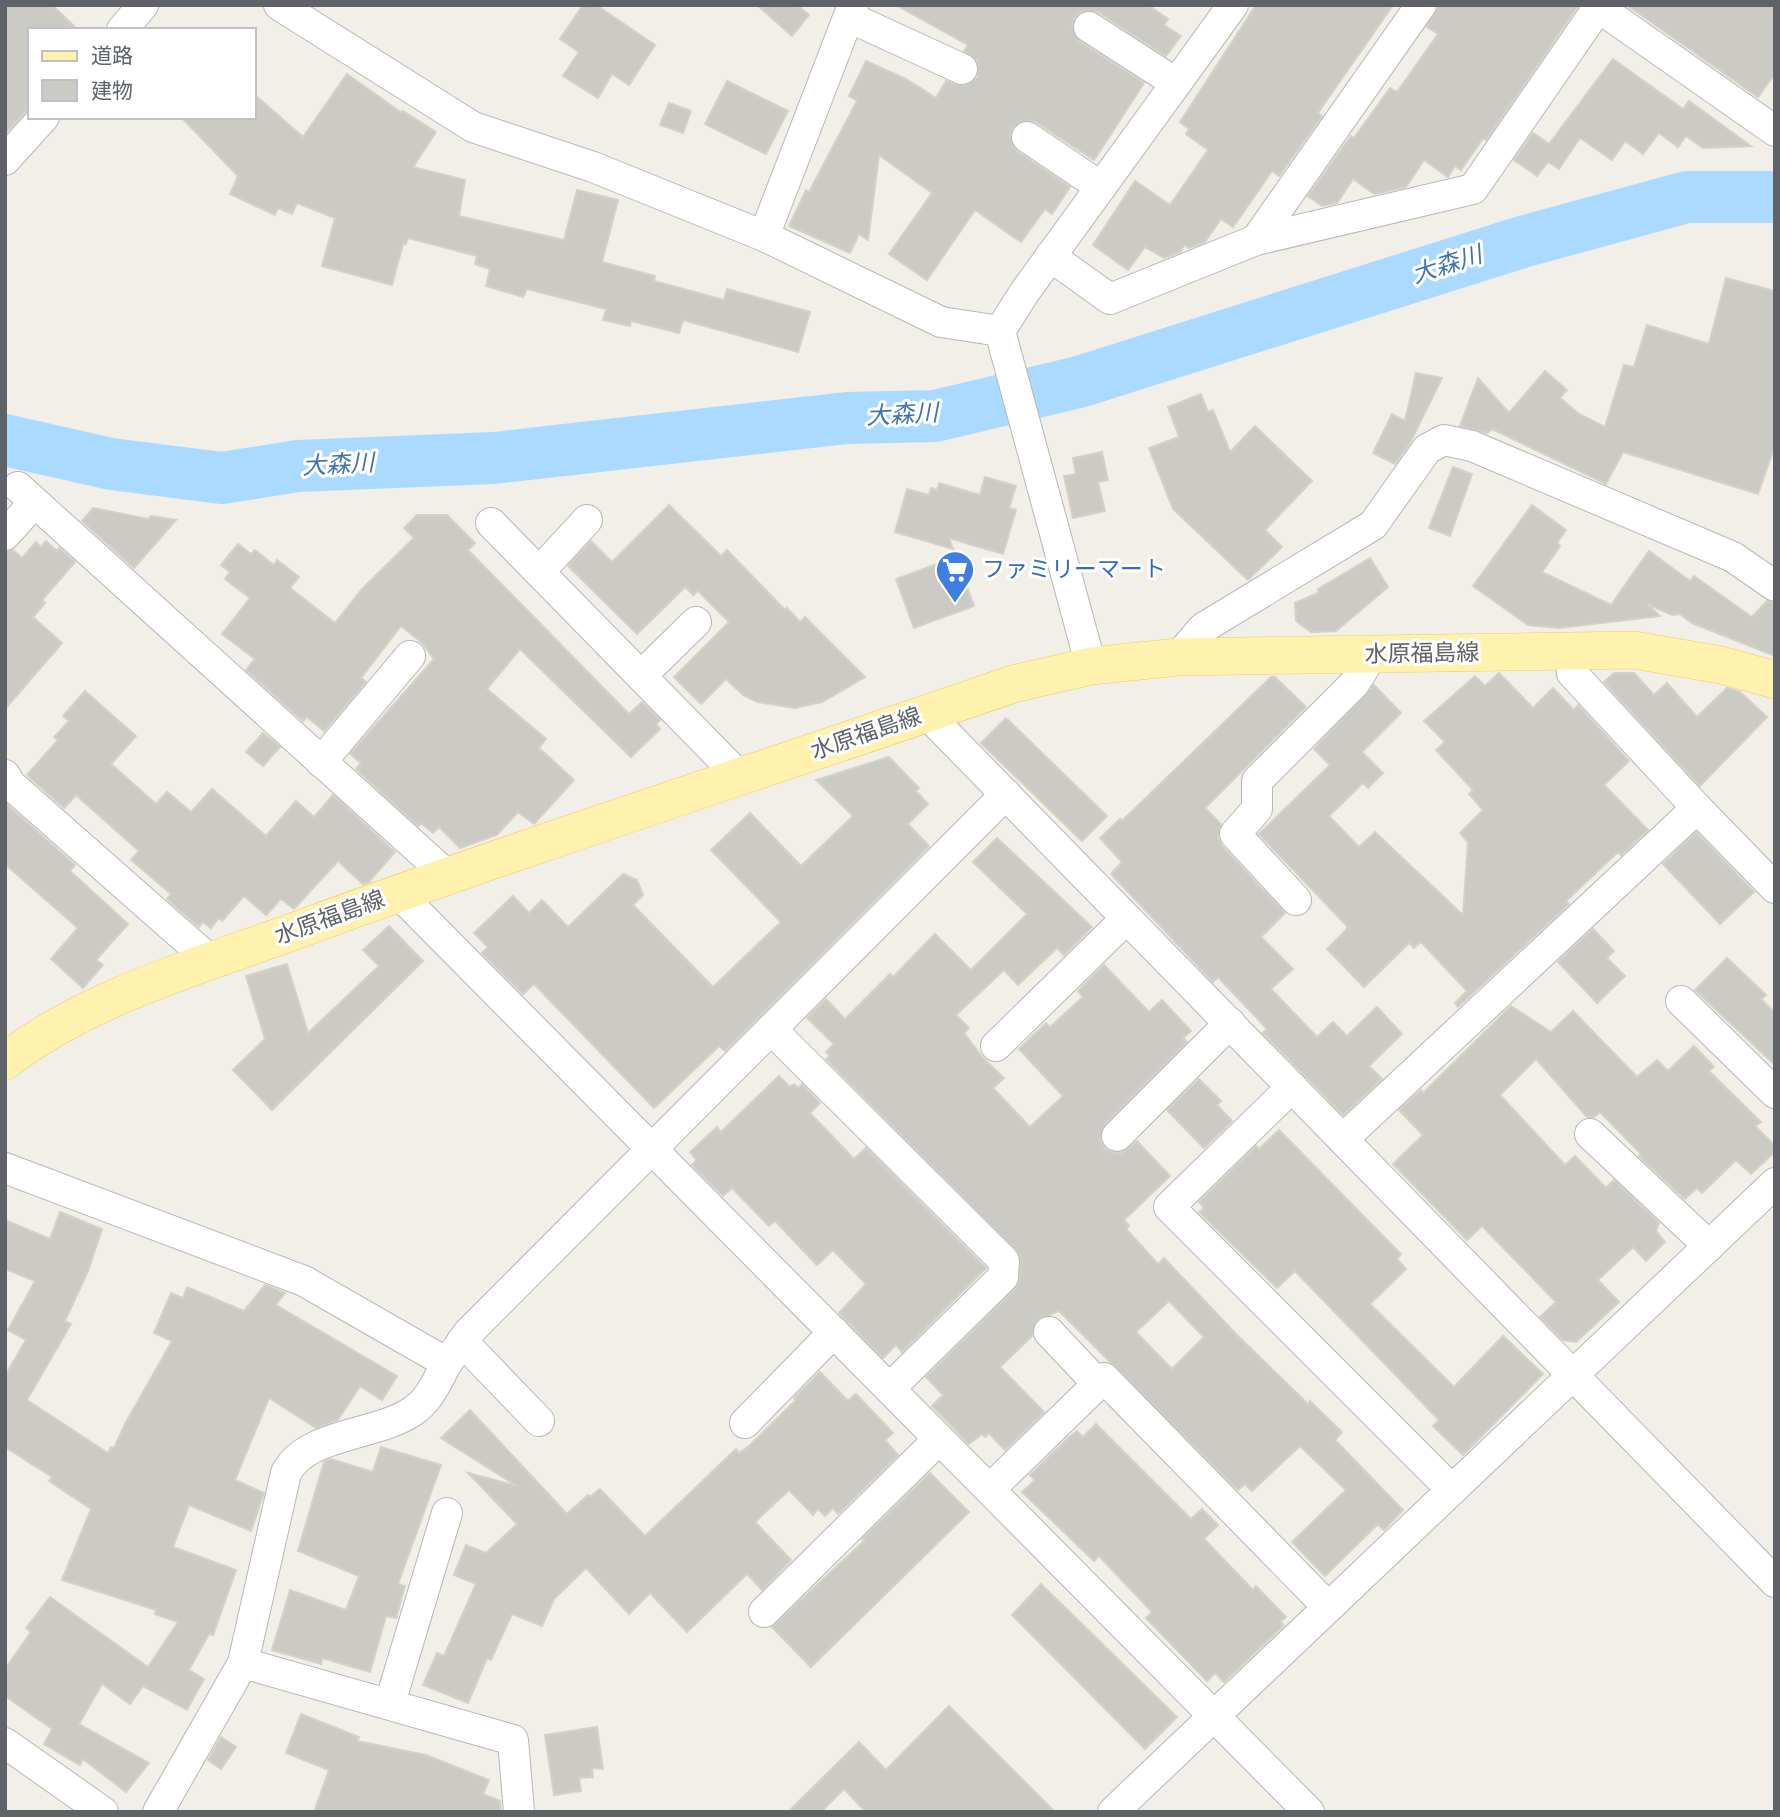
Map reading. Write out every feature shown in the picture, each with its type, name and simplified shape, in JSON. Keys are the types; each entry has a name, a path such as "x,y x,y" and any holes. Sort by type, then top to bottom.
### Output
{"main road":[{"name":"水原福島線","path":"5,1060 29,1042 77,1015 398,893 1013,684 1091,666 1178,657 1634,650 1721,665 1775,680"}],"street":[{"path":"124,28 144,5"},
{"path":"279,5 474,127 593,167 764,236 941,322 1002,336"},
{"path":"1091,666 1025,430 1002,336 1050,256 1233,5"},
{"path":"1256,240 1421,5"},
{"path":"1050,256 1110,299 1256,240 1473,189 1596,6 1775,131"},
{"path":"764,236 851,11 962,69"},
{"path":"1089,27 1176,83"},
{"path":"5,160 42,119"},
{"path":"1027,137 1101,187"},
{"path":"1178,657 1203,628 1373,525 1427,449 1444,440 1472,446 1733,556 1774,580"},
{"path":"5,534 25,495 448,876"},
{"path":"539,572 587,520"},
{"path":"491,523 740,777"},
{"path":"641,676 696,622"},
{"path":"1571,651 1572,673 1775,888"},
{"path":"1296,900 1235,834 1257,809 1257,781 1354,684 1372,655"},
{"path":"321,762 411,656"},
{"path":"927,714 1775,1582"},
{"path":"5,775 10,784 212,962"},
{"path":"158,1812 243,1663 285,1473 290,1463 303,1450 367,1431 414,1411 431,1392 455,1352 651,1148 1006,794"},
{"path":"1343,1139 1697,808"},
{"path":"398,893 1309,1812"},
{"path":"996,1046 1126,919"},
{"path":"1681,1001 1775,1093"},
{"path":"1117,1136 1230,1023"},
{"path":"771,1029 1004,1261 1003,1277 890,1388"},
{"path":"1292,1087 1168,1207 1452,1490"},
{"path":"1590,1134 1709,1246"},
{"path":"5,1168 304,1281 455,1352 539,1421"},
{"path":"1113,1812 1775,1183"},
{"path":"745,1423 834,1332"},
{"path":"1049,1332 1098,1384"},
{"path":"990,1489 1104,1378 1328,1607"},
{"path":"764,1612 939,1439"},
{"path":"390,1703 447,1513"},
{"path":"243,1663 390,1703 513,1741 519,1812"},
{"path":"5,1743 93,1810"}],"building":[{"path":"5,5 52,5 76,28 28,28 28,109 5,134"},
{"path":"583,5 596,5 655,45 629,85 612,74 598,98 563,76 579,52 560,39"},
{"path":"757,5 797,5 809,15 792,36"},
{"path":"896,5 1148,5 1168,19 1164,25 1181,36 1166,56 1098,12 1082,11 1075,17 1072,27 1079,41 1144,83 1094,160 1036,122 1028,120 1013,127 1010,136 1017,151 1070,187 1052,214 1045,209 1021,242 975,210 927,280 889,254 932,193 879,155 868,240 859,234 850,253 789,226 806,190 809,192 857,101 849,96 866,61 906,79 936,98 946,81 964,86 978,77 977,60 964,51 968,45"},
{"path":"1256,5 1393,5 1318,113 1322,116 1279,176 1272,171 1233,227 1221,219 1205,242 1189,248 1185,245 1180,252 1164,258 1145,247 1128,270 1093,245 1135,181 1170,205 1208,150 1186,134 1189,129 1180,122"},
{"path":"1438,5 1578,6 1486,140 1483,138 1461,170 1455,166 1448,177 1424,160 1406,187 1374,194 1353,179 1337,203 1322,206 1308,196 1390,88 1397,92 1438,34 1427,27"},
{"path":"1627,5 1775,5 1775,74 1758,97"},
{"path":"1613,59 1683,109 1689,101 1751,146 1703,148 1686,136 1678,147 1659,133 1643,154 1625,141 1612,160 1580,138 1559,169 1548,162 1537,176 1514,160 1533,133 1549,144"},
{"path":"347,74 402,113 403,111 436,132 413,167 465,180 459,216 564,240 577,190 618,200 602,262 655,276 654,281 724,300 727,289 810,312 798,352 683,320 679,333 631,321 630,326 603,320 606,309 527,289 523,297 486,286 490,269 475,264 477,256 408,238 406,244 403,244 392,285 322,266 335,218 297,203 292,214 278,208 275,215 230,194 238,176 183,119 256,119 256,96 303,137"},
{"path":"727,81 788,111 766,154 705,124"},
{"path":"669,103 691,111 683,133 660,125"},
{"path":"1726,278 1775,291 1775,445 1758,494 1623,452 1606,484 1492,429 1487,433 1460,426 1478,378 1509,413 1545,371 1567,390 1560,398 1579,414 1605,427 1624,365 1634,367 1647,325 1709,344"},
{"path":"1416,373 1442,378 1410,443 1395,464 1373,453 1392,414 1405,421"},
{"path":"1201,394 1208,412 1213,410 1230,452 1255,426 1312,481 1265,530 1282,547 1248,580 1173,509 1149,448 1179,437 1168,407"},
{"path":"1102,452 1108,480 1098,482 1105,511 1073,518 1064,476 1076,474 1073,458"},
{"path":"1453,467 1472,474 1450,536 1429,528"},
{"path":"985,477 1016,486 1009,508 1016,510 1003,554 949,538 953,549 895,532 907,489 929,495 931,488 937,490 939,483 980,495"},
{"path":"669,505 721,556 727,550 785,610 787,608 800,622 805,617 865,677 822,702 795,708 757,702 743,695 726,679 701,704 674,677 729,622 698,591 693,595 685,587 637,634 568,566 591,541 612,562"},
{"path":"1532,505 1566,530 1557,543 1560,546 1542,572 1611,605 1649,551 1690,581 1694,576 1752,617 1767,601 1775,603 1775,656 1692,623 1680,614 1672,615 1647,604 1660,616 1559,628 1528,625 1473,586"},
{"path":"93,508 148,519 151,516 176,520 134,568 82,521"},
{"path":"417,515 447,515 475,543 468,550 629,714 642,702 660,720 656,724 660,729 631,757 520,649 487,689 546,739 539,748 574,780 534,824 518,812 497,835 460,848 439,827 433,833 421,823 418,826 356,769 361,763 350,754 434,659 422,643 401,626 361,678 366,682 324,731 307,717 303,721 246,670 255,659 222,634 250,598 225,579 230,572 221,565 238,544 251,554 255,550 274,565 277,560 299,577 290,588 335,623 362,589 414,538 404,528"},
{"path":"46,541 75,562 42,600 45,603 33,617 62,643 5,709 5,552 13,550 22,558 36,542 41,547"},
{"path":"956,557 974,606 914,628 896,579"},
{"path":"1370,558 1388,587 1336,631 1311,632 1296,621 1295,603 1318,593 1318,589"},
{"path":"1499,673 1533,708 1553,688 1574,710 1578,705 1629,761 1604,785 1648,830 1621,855 1618,852 1566,901 1569,904 1458,1007 1455,1003 1467,991 1421,942 1414,948 1409,943 1364,987 1327,949 1347,926 1259,834 1330,765 1314,749 1374,685 1401,713 1362,752 1383,773 1368,788 1363,783 1329,816 1359,847 1375,832 1463,915 1468,842 1460,833 1483,810 1469,794 1473,790 1436,750 1445,742 1424,721 1475,676 1485,686"},
{"path":"1614,673 1634,673 1654,695 1667,683 1697,717 1727,688 1740,692 1767,717 1700,786 1604,682"},
{"path":"1271,677 1275,677 1306,707 1205,808 1221,824 1218,838 1222,846 1285,913 1261,937 1293,969 1271,989 1317,1037 1333,1022 1347,1036 1377,1007 1402,1034 1369,1066 1382,1079 1343,1115 1263,1033 1267,1029 1218,977 1213,982 1111,874 1122,862 1100,838 1120,819 1122,821"},
{"path":"85,691 136,736 111,764 156,804 167,792 191,812 212,789 266,836 296,801 314,817 333,795 395,852 369,882 363,884 338,861 294,909 281,899 266,915 244,896 222,921 219,918 211,928 203,922 199,927 167,899 171,894 131,860 139,851 76,795 64,808 27,775 58,740 54,737 69,721 63,716"},
{"path":"1006,718 1107,816 1082,841 981,743"},
{"path":"263,733 280,747 263,766 246,752"},
{"path":"889,757 919,788 916,791 928,804 908,824 929,846 725,1051 719,1046 654,1108 534,984 523,994 482,953 488,947 474,933 513,896 529,913 542,900 568,927 623,874 637,880 643,895 633,905 713,987 781,922 711,850 750,813 801,866 853,816 816,780"},
{"path":"5,803 75,865 70,871 128,924 96,960 103,965 83,988 51,959 78,928 5,864"},
{"path":"1696,832 1754,892 1720,924 1663,864"},
{"path":"997,838 1092,927 1064,955 1057,948 1018,985 1004,970 956,1015 969,1028 964,1033 983,1058 1004,1078 993,1088 1030,1127 1063,1096 1019,1049 1046,1023 1050,1027 1083,997 1078,991 1104,965 1149,1012 1162,1000 1191,1031 1183,1038 1187,1042 1105,1124 1100,1140 1105,1149 1113,1153 1122,1153 1137,1141 1170,1176 1124,1220 1129,1226 1126,1229 1158,1264 1164,1258 1236,1334 1308,1404 1310,1401 1342,1432 1335,1440 1403,1510 1384,1530 1378,1524 1325,1576 1292,1542 1346,1490 1300,1446 1252,1491 1245,1484 1238,1490 1059,1311 1037,1320 1032,1336 1000,1367 1044,1412 1005,1450 989,1433 985,1437 982,1434 969,1444 932,1406 943,1395 926,1377 1015,1289 1020,1278 1020,1255 826,1059 830,1056 826,1052 834,1044 807,1018 826,999 845,1019 890,974 893,977 935,934 971,970 1027,914 973,862","holes":["1169,1301 1204,1337 1172,1369 1136,1332"]},
{"path":"389,926 423,961 272,1110 233,1070 265,1039 246,976 287,964 308,1033 379,966 363,950"},
{"path":"1593,929 1614,951 1607,958 1625,976 1597,1003 1558,962"},
{"path":"1727,958 1766,995 1761,999 1775,1013 1775,1065 1695,990"},
{"path":"1511,1006 1551,1032 1573,1011 1637,1077 1657,1060 1668,1071 1694,1046 1714,1067 1709,1071 1761,1122 1755,1126 1775,1146 1775,1152 1751,1174 1736,1160 1702,1193 1697,1188 1685,1199 1639,1156 1641,1154 1600,1112 1594,1117 1587,1117 1536,1059 1500,1095 1565,1165 1575,1156 1606,1188 1614,1180 1659,1223 1656,1231 1665,1242 1646,1261 1633,1247 1598,1280 1619,1302 1576,1342 1563,1340 1540,1317 1556,1302 1482,1226 1467,1240 1393,1164 1423,1135 1399,1110 1421,1090 1423,1093"},
{"path":"779,1076 790,1087 794,1084 798,1088 802,1084 820,1103 810,1113 854,1159 866,1148 986,1268 902,1352 896,1345 883,1358 839,1313 866,1284 833,1250 817,1265 775,1221 769,1226 732,1188 723,1196 692,1165 697,1160 690,1152 717,1127 721,1132"},
{"path":"1199,1079 1221,1101 1217,1105 1232,1121 1204,1148 1167,1110"},
{"path":"1279,1130 1401,1254 1397,1259 1406,1269 1370,1304 1454,1387 1503,1336 1543,1374 1463,1455 1433,1426 1439,1420 1295,1271 1277,1288 1199,1212 1204,1208 1199,1202 1256,1146 1259,1149"},
{"path":"60,1212 102,1229 88,1271 65,1321 71,1324 27,1400 108,1453 111,1447 114,1448 172,1341 154,1333 171,1293 183,1298 187,1287 244,1311 265,1285 285,1293 276,1305 397,1376 382,1400 360,1386 338,1420 316,1428 269,1398 235,1480 264,1493 251,1531 189,1505 173,1547 236,1570 213,1635 209,1634 189,1670 204,1679 187,1710 143,1686 130,1704 102,1684 79,1724 149,1763 126,1792 83,1759 80,1765 44,1744 52,1729 5,1696 5,1669 31,1632 26,1628 50,1597 148,1667 178,1622 155,1614 156,1610 62,1580 91,1509 49,1481 52,1477 5,1447 5,1376 26,1340 8,1330 35,1281 5,1269 5,1220 50,1239"},
{"path":"820,1372 848,1401 856,1394 893,1433 885,1440 898,1455 838,1514 833,1508 825,1516 818,1509 813,1515 789,1490 755,1522 791,1560 762,1590 747,1574 687,1632 650,1593 629,1614 586,1568 554,1599 542,1626 512,1614 491,1660 487,1658 468,1703 423,1685 437,1653 444,1656 476,1584 454,1575 466,1545 486,1553 517,1524 468,1473 517,1486 441,1438 470,1410 567,1514 588,1495 590,1497 600,1489 645,1536 736,1449 739,1453 750,1445"},
{"path":"1096,1424 1191,1519 1202,1509 1218,1525 1204,1539 1253,1590 1256,1586 1286,1617 1280,1622 1284,1625 1224,1682 1215,1673 1207,1681 1146,1618 1152,1612 1099,1556 1094,1561 1022,1492 1035,1480 1030,1475 1068,1438 1077,1431 1083,1437"},
{"path":"381,1447 441,1465 398,1584 405,1586 396,1618 386,1616 370,1672 322,1658 321,1664 272,1650 290,1590 346,1610 359,1576 298,1551 324,1462 331,1459 373,1472"},
{"path":"930,1473 969,1512 811,1667 772,1627 864,1541 862,1539"},
{"path":"1041,1584 1177,1717 1145,1749 1012,1615"},
{"path":"949,1706 1055,1812 866,1812 844,1789 821,1812 788,1812 859,1742 886,1770"},
{"path":"301,1714 359,1737 357,1741 426,1755 489,1780 483,1794 500,1801 501,1812 314,1812 329,1770 286,1753"},
{"path":"597,1727 603,1769 592,1768 593,1777 579,1778 581,1791 554,1795 545,1735"},
{"path":"221,1737 236,1747 221,1769 208,1760"}],"waterway":[{"name":"大森川","path":"5,440 111,464 222,478 298,466 494,458 847,418 935,416 1079,382 1522,242 1687,197 1775,197"}],"place":[{"name":"ファミリーマート","path":"955,604"}]}
